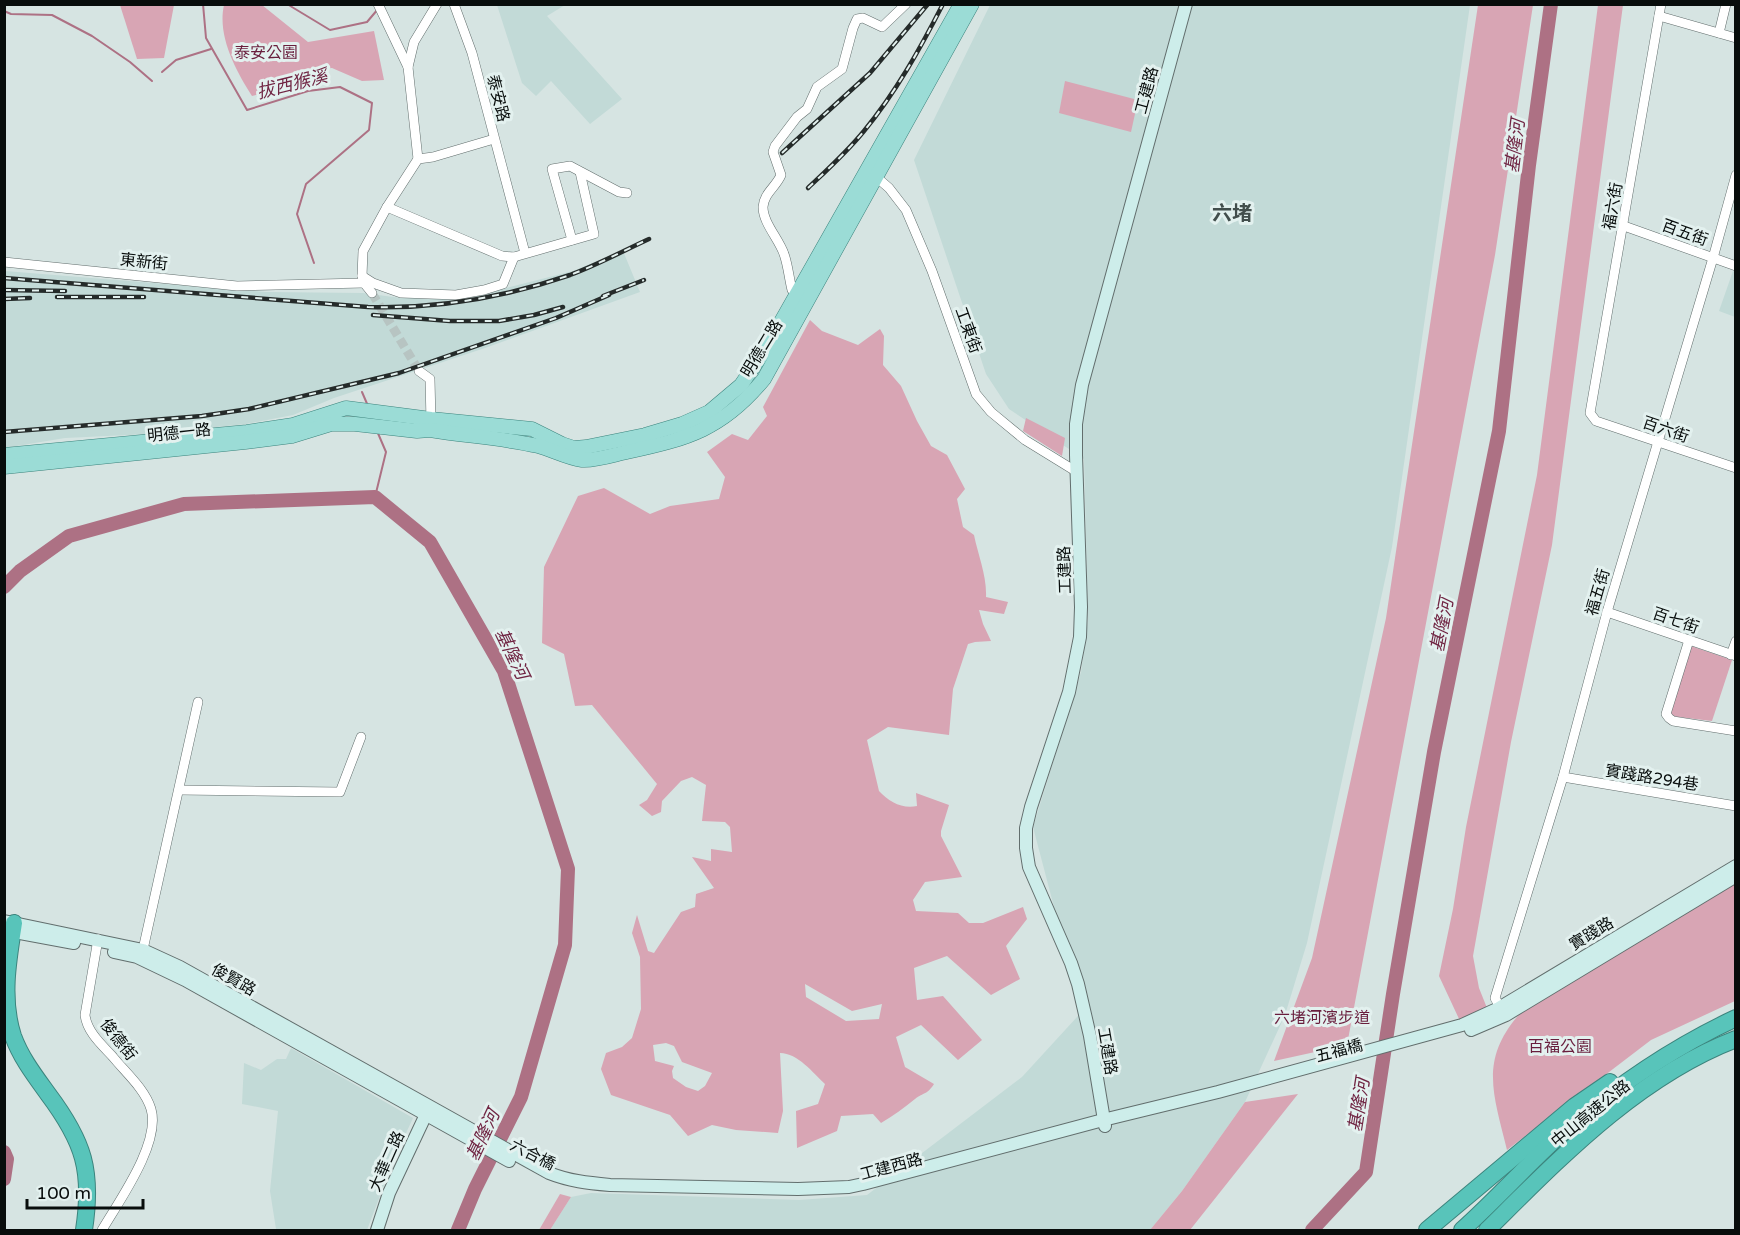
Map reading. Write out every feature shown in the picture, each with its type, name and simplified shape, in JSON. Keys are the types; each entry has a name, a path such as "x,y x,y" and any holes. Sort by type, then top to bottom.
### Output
{"highway":[{"path":"9,928 6,999 13,1036 25,1061 70,1126 80,1146 88,1182 84,1230"},
{"name":"中山高速公路","path":"1462,1230 1570,1126 1623,1085 1680,1047 1736,1018"},
{"name":"中山高速公路","path":"1487,1230 1577,1144 1625,1103 1671,1072 1718,1046 1736,1039"},
{"path":"1427,1230 1575,1106 1634,1067 1680,1047"}],"main road":[{"name":"明德二路","path":"346,408 409,415 430,425 540,447 583,460 598,459 655,446 714,425 747,399 764,379 961,4"},
{"name":"明德二路","path":"871,173 972,4"},
{"name":"明德一路","path":"4,455 247,432 293,425 346,408"},
{"name":"明德一路","path":"4,467 292,436 331,424 413,430"},
{"name":"明德二路","path":"413,430 430,425"}],"street":[{"path":"408,67 414,42 437,4"},
{"name":"泰安路","path":"418,159 434,157 494,139 472,53 454,4"},
{"path":"792,290 785,254 766,219 763,208 770,189 781,176 773,152 775,146 797,117 807,109 817,87 845,65 853,27 857,19 863,18 882,27 906,4"},
{"name":"工建路","path":"1104,1124 1090,1036 1078,984 1029,867 1026,828 1069,692 1080,637 1077,410 1088,359 1185,4"},
{"name":"福六街","path":"1590,413 1661,4"},
{"path":"1719,33 1726,4"},
{"path":"372,293 363,279 363,251 387,207 418,159 408,67 380,8"},
{"path":"1659,16 1736,38"},
{"path":"494,139 525,253"},
{"path":"572,240 552,169 570,166 619,192 627,193"},
{"path":"387,207 502,256 514,257 594,234 580,172"},
{"name":"工東街","path":"871,173 889,188 906,210 932,271 976,394 991,412 1025,440 1077,472"},
{"name":"福五街","path":"1503,1012 1495,998 1563,777 1607,612 1736,175"},
{"name":"百五街","path":"1624,226 1736,266"},
{"path":"363,279 401,293 456,295 503,284 514,257"},
{"name":"東新街","path":"4,262 237,286 363,279"},
{"path":"419,372 430,379 430,425"},
{"name":"百六街","path":"1590,413 1596,421 1736,468"},
{"name":"百七街","path":"1607,612 1733,656"},
{"path":"1689,640 1666,714 1673,721 1736,731"},
{"path":"1733,656 1736,641"},
{"path":"142,955 198,702"},
{"path":"178,790 340,792 361,737"},
{"name":"實踐路294巷","path":"1563,777 1736,806"},
{"name":"實踐路","path":"1503,1012 1736,866"},
{"name":"實踐路","path":"1464,1028 1503,1012 1736,876"},
{"name":"俊賢路","path":"9,928 97,944 180,967 364,1076 428,1111"},
{"name":"俊德街","path":"97,944 85,1015 86,1021 147,1101 152,1118 147,1151 102,1230"},
{"name":"五福橋","path":"1219,1095 1464,1028"},
{"name":"工建西路","path":"563,1183 798,1190 849,1187 1219,1095"},
{"name":"六合橋","path":"428,1111 549,1173 563,1183"},
{"name":"大華二路","path":"377,1230 389,1192 428,1111"}],"shaded area":[{"path":"497,5 565,5 547,16 622,99 590,124 551,81 536,96 522,83"},
{"path":"990,5 1470,5 1392,547 1307,943 1285,1015 1245,1102 1182,1191 1150,1230 550,1230 571,1197 591,1193 799,1200 867,1195 1022,1077 1088,1005 1080,968 1059,926 1033,827 1081,672 1088,620 1084,459 1009,409 986,374 914,160"},
{"path":"623,251 640,292 485,348 334,398 293,415 246,424 149,434 65,438 5,448 5,271 266,292 363,293 401,298 486,293 573,271"},
{"path":"1733,271 1735,272 1735,317 1719,311"},
{"path":"291,1048 413,1118 394,1159 367,1230 276,1229 270,1191 278,1111 242,1104 244,1063 261,1070 277,1059 286,1059"}],"green space":[{"path":"120,5 174,5 164,58 137,59"},
{"name":"泰安公園","path":"224,5 262,5 308,42 374,31 384,80 362,81 332,68 296,71 278,89 252,96 229,53 223,29"},
{"name":"六堵河濱步道","path":"1478,5 1533,5 1495,255 1347,1045 1274,1061 1312,958 1386,618"},
{"path":"1598,5 1623,5 1552,545 1511,742 1473,956 1479,988 1487,1008 1460,1021 1439,976 1453,909 1466,827 1537,475"},
{"path":"1065,81 1138,100 1131,132 1059,113"},
{"path":"810,320 822,331 858,345 880,329 884,336 883,365 901,386 931,446 947,455 965,489 957,499 963,527 974,535 984,573 986,597 1008,602 1004,614 979,610 991,641 968,644 953,689 949,735 888,727 867,740 879,791 887,798 896,804 917,806 916,793 949,805 941,836 962,877 925,882 913,900 916,911 958,913 969,923 983,923 1023,907 1027,919 1006,946 1020,979 991,995 947,956 914,968 917,1000 943,996 982,1040 958,1060 921,1025 896,1037 905,1067 934,1084 929,1090 881,1123 873,1114 841,1116 837,1131 797,1148 796,1111 818,1104 825,1084 805,1064 787,1054 780,1053 783,1111 778,1133 736,1130 712,1125 688,1136 670,1115 611,1095 601,1069 606,1053 622,1047 632,1038 641,1009 640,957 632,933 637,915 648,951 654,953 681,912 695,907 696,894 714,888 692,857 711,861 711,849 732,852 730,827 725,822 702,821 706,785 692,777 681,781 662,801 661,812 652,816 639,805 647,800 657,784 592,705 575,706 564,654 542,643 544,567 578,496 604,488 650,514 670,506 719,499 725,477 707,452 732,434 748,440 767,416 763,407","holes":["805,984 852,1011 882,1004 879,1019 846,1021 806,997","666,1043 674,1046 682,1062 712,1073 705,1086 698,1091 686,1087 673,1078 674,1066 655,1061 653,1045"]},
{"path":"1026,418 1065,438 1062,456 1023,431"},
{"path":"1691,646 1732,660 1712,721 1670,716"},
{"name":"百福公園","path":"1735,882 1735,1001 1651,1040 1507,1150 1497,1110 1493,1076 1500,1044 1509,1027 1524,1009"},
{"path":"1298,1094 1190,1230 1150,1230 1182,1191 1245,1102"},
{"path":"560,1194 571,1197 550,1230 539,1230"}],"waterway":[{"name":"拔西猴溪","path":"203,4 206,38 247,110 308,91 340,87 372,103 369,130 306,184 297,214 314,263"},
{"name":"拔西猴溪","path":"287,4 330,30 367,22 378,9"},
{"name":"基隆河","path":"1312,1230 1366,1172 1434,752 1499,431 1529,165 1551,4"},
{"path":"4,11 11,14 52,15 92,36 130,62 152,81"},
{"path":"162,72 176,60 211,49"},
{"name":"拔西猴溪","path":"362,392 368,406"},
{"name":"拔西猴溪","path":"375,497 386,452 377,431"},
{"name":"基隆河","path":"4,587 20,571 69,536 184,504 375,497 430,542 504,671 568,869 565,945 521,1097 475,1189 458,1230"},
{"name":"基隆河","path":"4,1152 7,1159 4,1179"}],"tunnel":[{"path":"372,293 419,371"}],"railway":[{"path":"782,153 870,73 928,4"},
{"path":"808,188 837,161 876,116 907,70 943,4"},
{"path":"4,278 368,307 419,306 470,300 546,283 590,267 649,239"},
{"path":"603,296 644,280"},
{"path":"4,290 65,291"},
{"path":"4,432 202,416 249,409 399,373 556,318 609,295"},
{"path":"57,297 144,297"},
{"path":"4,299 30,298"},
{"path":"373,315 450,321 499,321 563,307"}],"district":[{"name":"六堵","path":"1232,213"}]}
